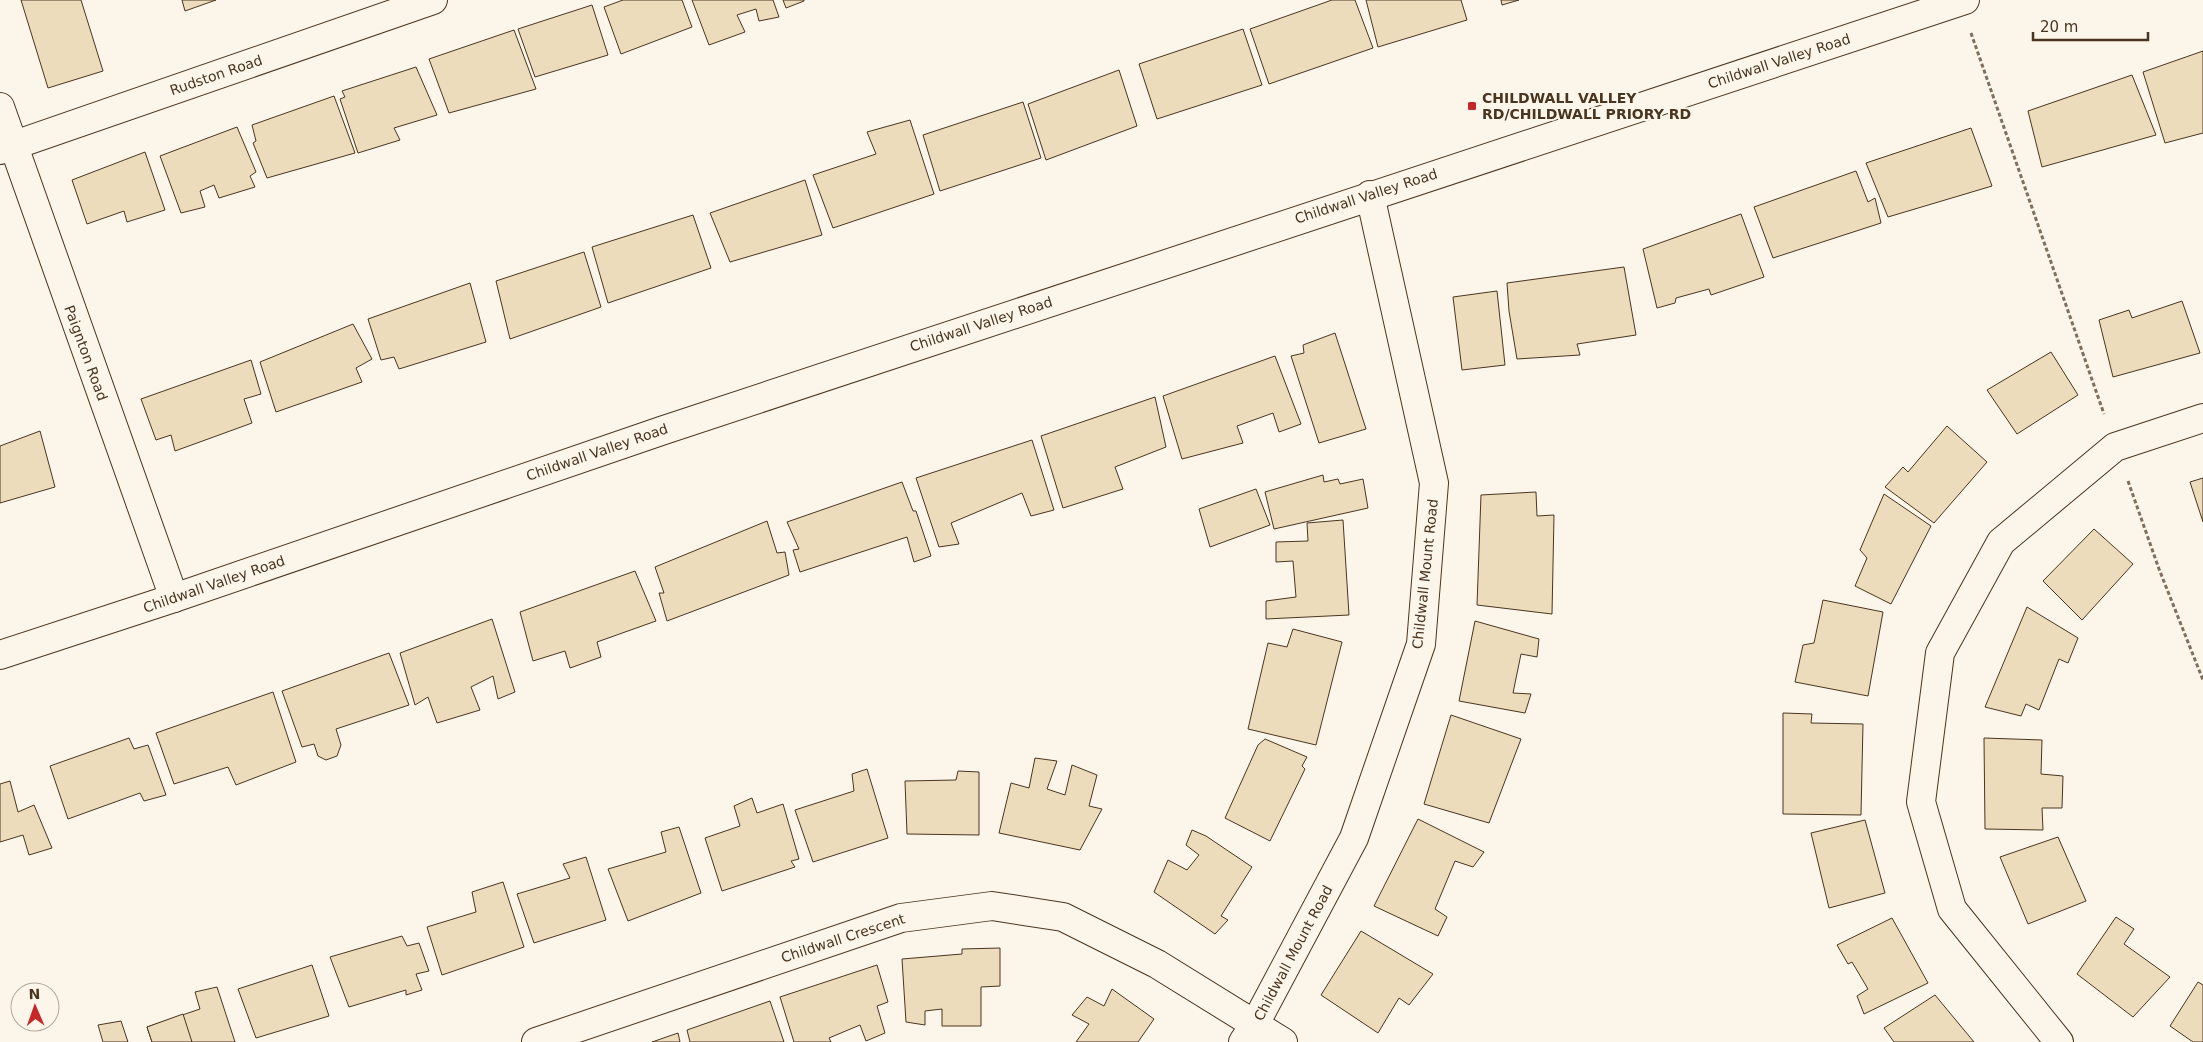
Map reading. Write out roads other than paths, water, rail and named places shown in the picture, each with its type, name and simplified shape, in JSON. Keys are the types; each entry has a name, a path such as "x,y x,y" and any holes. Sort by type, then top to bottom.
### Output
{"street":[{"name":"Rudston Road","path":"6,148 389,7 432,0"},
{"name":"Childwall Valley Road","path":"0,655 174,598 664,430 1370,195 1963,1"},
{"name":"Paignton Road","path":"0,107 6,148 174,598"},
{"name":"Childwall Mount Road","path":"1249,1033 1354,838 1421,644 1434,483 1370,195"},
{"path":"2059,1042 1952,909 1920,802 1940,653 2001,542 2115,447 2203,418"},
{"name":"Childwall Crescent","path":"536,1042 901,918 992,906 1063,917 1157,964 1249,1033 1283,1042"}],"place":[{"name":"CHILDWALL VALLEY RD/CHILDWALL PRIORY RD","path":"1472,106"}]}
